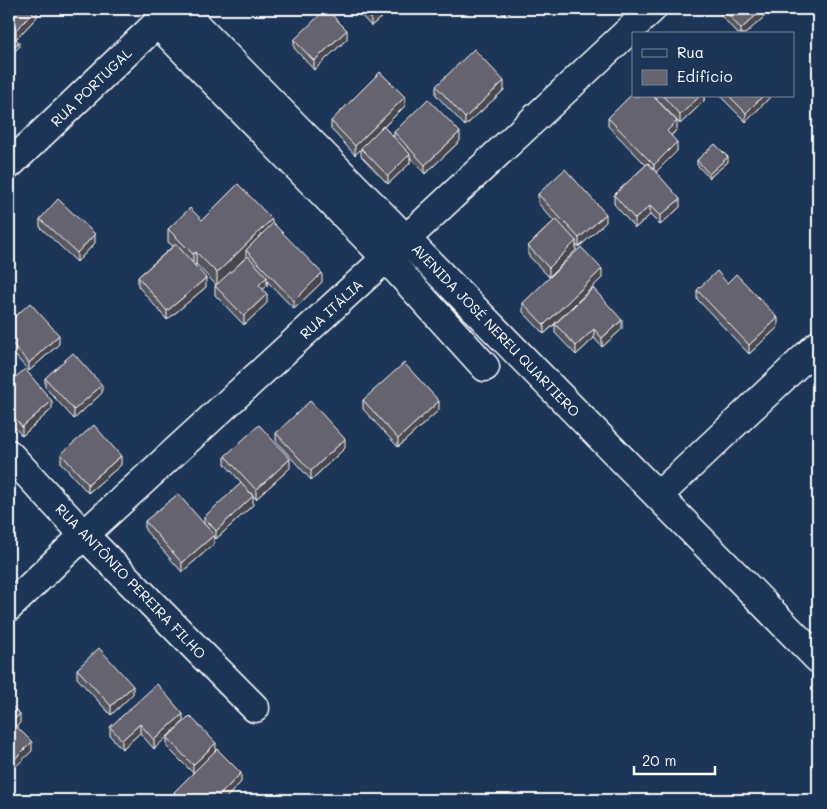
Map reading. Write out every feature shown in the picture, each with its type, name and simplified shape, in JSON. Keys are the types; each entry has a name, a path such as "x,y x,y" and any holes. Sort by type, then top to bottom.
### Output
{"street":[{"name":"RUA ITÁLIA","path":"9,607 84,535 386,258 652,9"},
{"name":"AVENIDA JOSÉ NEREU QUARTIERO","path":"167,13 191,20 818,659"},
{"name":"RUA PORTUGAL","path":"9,165 167,13"},
{"path":"167,13 485,366"},
{"path":"658,496 818,345"},
{"name":"RUA ANTÔNIO PEREIRA FILHO","path":"9,454 84,535 255,708"}],"building":[{"path":"9,9 37,9 16,30 9,24"},
{"path":"326,9 347,30 314,61 294,40"},
{"path":"363,9 381,9 371,18"},
{"path":"723,9 763,9 741,29"},
{"path":"9,32 19,42 9,52"},
{"path":"474,49 504,81 465,118 436,86"},
{"path":"380,72 405,97 355,146 331,121"},
{"path":"632,94 632,98 655,98 677,121 667,131 677,142 654,165 608,118"},
{"path":"665,98 698,98 680,115"},
{"path":"731,98 761,98 746,113"},
{"path":"428,99 460,132 425,165 394,132"},
{"path":"383,126 410,154 388,176 361,148"},
{"path":"715,144 728,157 709,174 697,160"},
{"path":"648,163 680,199 660,216 650,206 635,219 614,195"},
{"path":"565,169 606,214 579,238 538,194"},
{"path":"238,184 272,219 217,273 196,252 193,254 168,229 190,208 202,220"},
{"path":"58,199 95,234 77,253 40,219"},
{"path":"556,219 576,241 549,268 528,246"},
{"path":"273,223 322,273 294,301 246,250"},
{"path":"176,244 206,278 167,311 138,277"},
{"path":"581,247 602,269 544,325 523,303"},
{"path":"248,256 267,277 259,285 267,294 244,316 215,286"},
{"path":"717,271 727,283 736,274 778,318 749,345 697,290"},
{"path":"593,288 622,320 602,338 594,329 576,346 555,324"},
{"path":"30,303 59,335 29,363 9,340 9,322"},
{"path":"73,353 102,385 74,410 45,378"},
{"path":"404,363 439,401 398,439 363,400"},
{"path":"25,369 52,401 22,427 9,411 9,383"},
{"path":"310,401 345,439 311,471 276,433"},
{"path":"94,425 121,456 88,484 61,454"},
{"path":"259,425 290,459 256,490 225,456"},
{"path":"241,483 253,496 216,531 204,517"},
{"path":"178,494 214,535 182,563 145,521"},
{"path":"99,648 133,686 111,706 77,669"},
{"path":"157,684 183,714 154,740 140,724 122,740 110,727"},
{"path":"9,703 20,714 12,722 32,742 9,765"},
{"path":"190,716 216,743 193,765 167,738"},
{"path":"217,749 241,773 215,800 182,800 174,792"}]}
